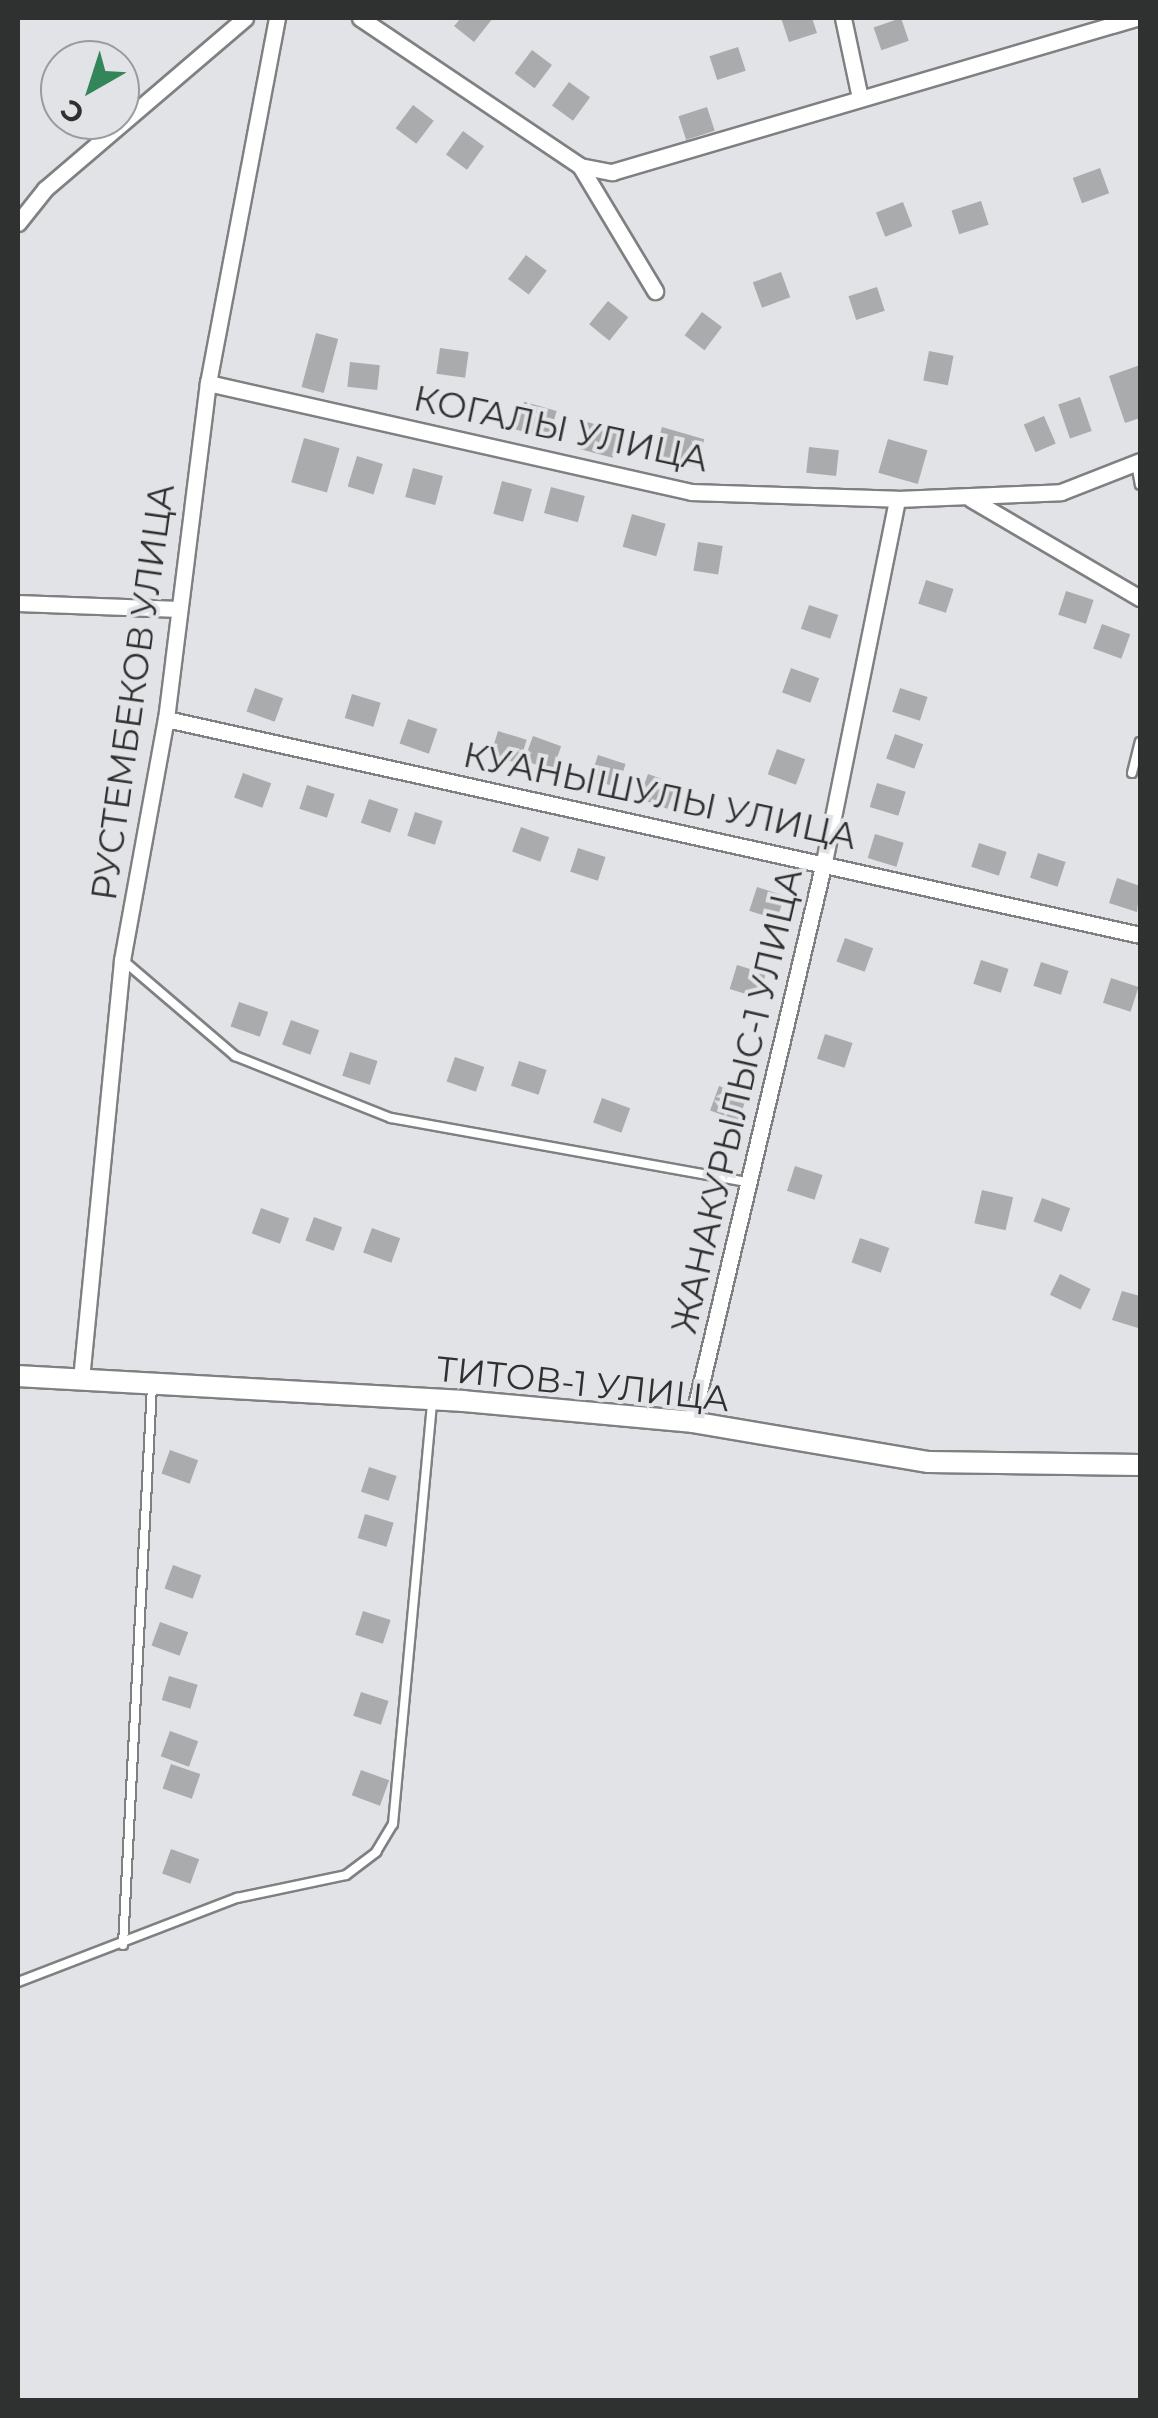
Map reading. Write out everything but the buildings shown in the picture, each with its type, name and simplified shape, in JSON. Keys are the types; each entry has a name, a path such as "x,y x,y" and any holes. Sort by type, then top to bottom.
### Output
{"street":[{"path":"18,222 45,189 244,18"},
{"name":"РУСТЕМБЕКОВ УЛИЦА","path":"80,1379 122,960 166,720 208,382 277,18"},
{"path":"360,18 580,166 612,172 1136,18"},
{"path":"844,18 860,98"},
{"path":"580,166 655,291"},
{"name":"КОГАЛЫ УЛИЦА","path":"208,382 690,492 897,498 1061,492 1138,462"},
{"path":"969,497 1140,598"},
{"name":"ЖАНАКУРЫЛЫС-1 УЛИЦА","path":"692,1422 824,862 897,498"},
{"path":"18,603 180,609"},
{"name":"КУАНЫШУЛЫ УЛИЦА","path":"166,720 1140,934"},
{"name":"ТИТОВ-1 УЛИЦА","path":"18,1376 433,1399 692,1422 929,1462 1140,1465"}],"lane":[{"path":"1138,462 1140,485"},
{"path":"1132,773 1140,742"},
{"path":"122,960 235,1056 391,1118 748,1182"},
{"path":"123,1945 152,1383"},
{"path":"18,1982 123,1945 237,1898 346,1876 376,1852 394,1824 433,1399"}]}
